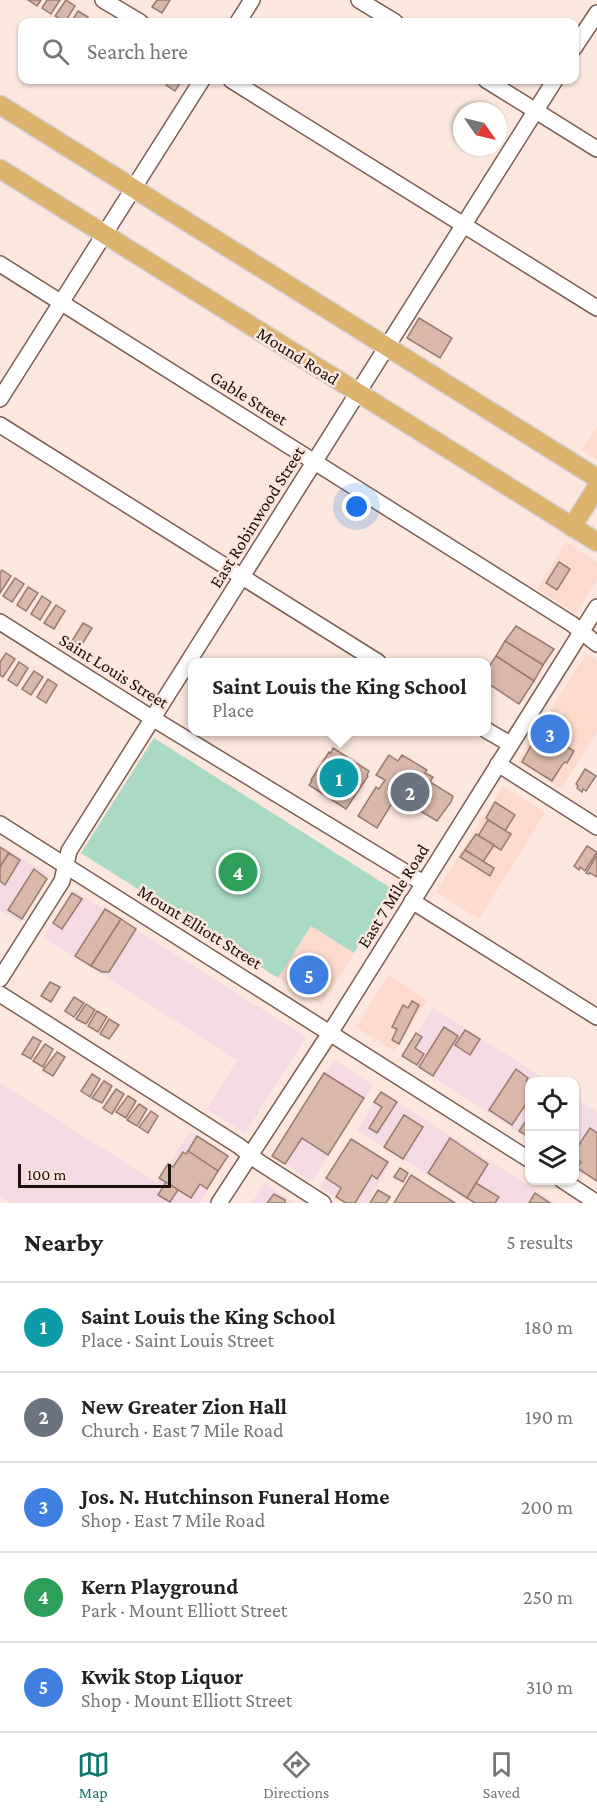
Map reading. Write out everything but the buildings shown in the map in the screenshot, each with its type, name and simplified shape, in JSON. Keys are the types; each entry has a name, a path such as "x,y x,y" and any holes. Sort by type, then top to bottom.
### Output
{"main road":[{"path":"0,105 597,478"},
{"name":"Mound Road","path":"0,169 597,542"},
{"path":"572,527 597,487"}],"street":[{"path":"104,0 133,18"},
{"path":"241,18 252,0"},
{"path":"359,0 388,18"},
{"path":"579,40 597,13"},
{"path":"0,399 199,84"},
{"path":"237,84 597,308"},
{"path":"493,84 597,149"},
{"name":"East Robinwood Street","path":"190,658 552,84"},
{"name":"Gable Street","path":"0,264 563,618 597,644"},
{"path":"0,425 370,658"},
{"name":"East 7 Mile Road","path":"219,1203 330,1033 597,607"},
{"name":"Saint Louis Street","path":"0,622 152,718 423,883"},
{"name":"East Robinwood Street","path":"0,979 62,881 69,851 188,662"},
{"path":"491,733 510,744"},
{"path":"498,764 597,827"},
{"name":"Mount Elliott Street","path":"0,824 525,1157"},
{"path":"412,901 597,1017"},
{"path":"0,994 323,1203"},
{"path":"570,1185 597,1203"}],"shaded area":[{"path":"597,426 597,459 582,450"},
{"path":"566,542 597,562 597,580 576,613 537,589"},
{"path":"586,654 597,661 597,732 561,789 518,762"},
{"path":"503,786 545,813 479,919 436,892"},
{"path":"0,845 49,875 20,922 0,910"},
{"path":"73,890 306,1037 245,1133 207,1109 237,1060 43,937"},
{"path":"311,926 354,953 321,1005 278,978"},
{"path":"388,975 427,1000 394,1051 356,1027"},
{"path":"433,1008 542,1077 525,1077 525,1136 402,1057"},
{"path":"334,1060 373,1085 312,1181 272,1156"},
{"path":"0,1083 157,1183 190,1131 229,1156 200,1203 11,1203 0,1196"},
{"path":"381,1092 556,1203 472,1203 357,1130"},
{"path":"579,1101 597,1112 597,1182 579,1171"},
{"path":"351,1138 391,1164 366,1203 345,1203 320,1187"},
{"path":"264,1183 295,1203 252,1203"}],"green space":[{"path":"154,738 394,890 354,953 311,926 278,978 81,853"}],"place":[{"name":"Jos. N. Hutchinson Funeral Home","path":"550,734"},
{"name":"Saint Louis the King School","path":"339,778"},
{"name":"New Greater Zion Hall","path":"410,792"},
{"name":"Kern Playground","path":"238,872"},
{"name":"Kwik Stop Liquor","path":"309,975"}]}
